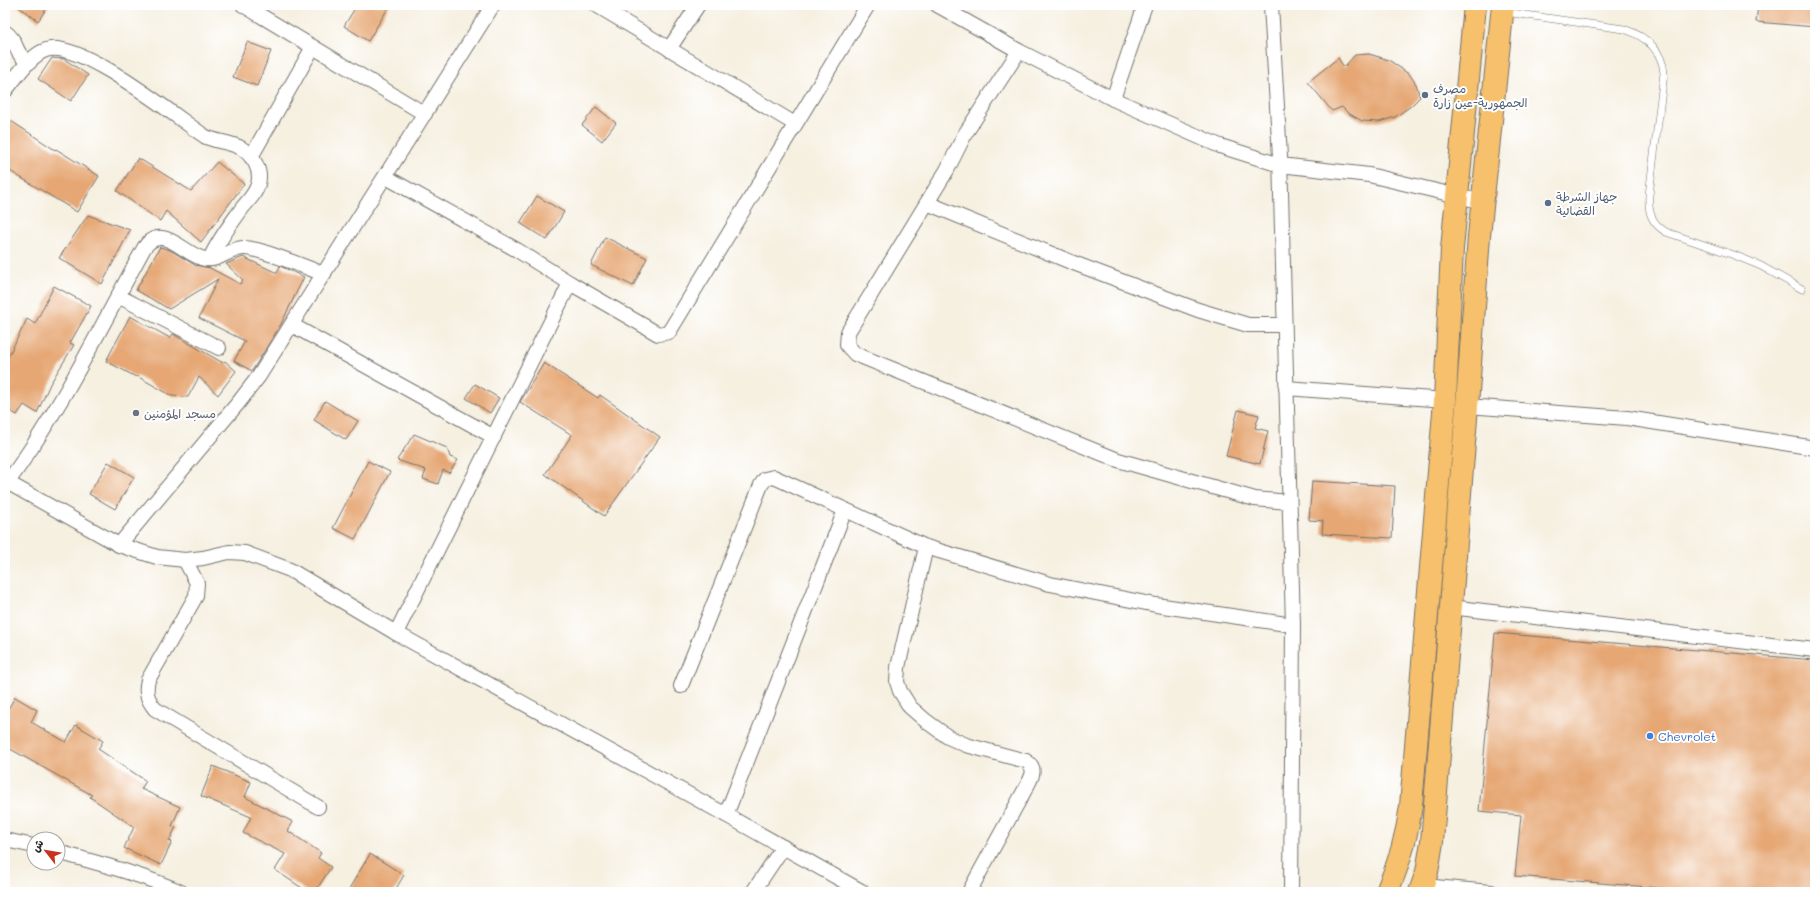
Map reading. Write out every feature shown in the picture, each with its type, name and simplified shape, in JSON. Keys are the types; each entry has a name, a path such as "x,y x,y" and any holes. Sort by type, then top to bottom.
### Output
{"highway":[{"path":"1386,892 1403,850 1412,806 1445,400 1456,196 1475,5"},
{"path":"1421,889 1431,857 1479,236 1503,8"}],"street":[{"path":"243,5 425,114"},
{"path":"119,544 249,389 292,325 493,5"},
{"path":"596,5 795,124"},
{"path":"670,49 698,5"},
{"path":"386,177 517,250 658,334 669,332 868,5"},
{"path":"937,5 1019,51 1113,99 1220,146 1280,165 1369,175 1483,202"},
{"path":"1113,99 1145,5"},
{"path":"1271,5 1280,165 1293,625 1291,892"},
{"path":"5,32 11,37 20,57 30,62"},
{"path":"251,157 313,47"},
{"path":"5,90 39,54 52,49 67,51 106,70 148,94 206,137 239,147 251,157 258,168 260,175 257,189 219,240 210,259"},
{"path":"1019,51 965,134 958,151 848,332 847,345 855,354 1118,460 1254,499 1289,502"},
{"path":"927,202 1071,262 1198,310 1248,325 1284,325"},
{"path":"324,274 245,248 237,248 210,259 200,257 166,239 155,238 151,240 144,248 53,414 6,483 119,544 157,557 185,560 203,558 229,552 245,553 290,570 396,633 863,892"},
{"path":"396,633 570,282"},
{"path":"118,296 220,348"},
{"path":"292,325 494,436"},
{"path":"1286,388 1445,400"},
{"path":"1467,406 1626,418 1815,448"},
{"path":"681,686 761,485 766,479 774,477 782,479 926,547 1050,584 1156,605 1293,625"},
{"path":"726,815 845,510"},
{"path":"926,547 898,668 897,682 900,691 910,707 948,737 966,745 1026,761 1031,764 1033,769 1028,784 969,892"},
{"path":"185,560 197,583 196,596 148,680 146,690 148,701 155,709 318,807"},
{"path":"1450,607 1815,650"},
{"path":"5,840 26,844"},
{"path":"753,892 783,847"},
{"path":"66,854 110,865 181,892"},
{"path":"1421,889 1491,892"}],"lane":[{"path":"1503,8 1624,29 1634,32 1652,45 1663,63 1664,72 1649,195 1650,214 1654,222 1659,228 1666,232 1734,255 1761,266 1802,289"}],"building":[{"path":"16,5 49,5 38,21"},
{"path":"357,5 390,5 368,41 344,26"},
{"path":"1758,5 1815,5 1815,27 1756,22"},
{"path":"247,42 271,51 257,86 233,77"},
{"path":"1369,54 1389,60 1410,75 1416,84 1420,97 1411,106 1395,117 1379,122 1362,121 1348,113 1342,107 1332,111 1308,82 1338,58 1344,67 1355,55"},
{"path":"52,58 64,59 88,75 71,101 38,79"},
{"path":"596,107 616,123 602,141 582,125"},
{"path":"5,117 55,150 56,149 99,176 77,212 5,168"},
{"path":"138,158 191,191 217,162 244,184 201,242 166,211 160,221 117,191"},
{"path":"537,196 564,212 547,240 520,223"},
{"path":"88,215 130,230 102,284 59,258"},
{"path":"605,237 647,258 633,286 591,265"},
{"path":"160,247 170,250 195,265 210,268 240,284 243,280 226,264 243,257 277,273 280,266 304,277 281,324 252,371 234,361 245,341 199,318 218,279 169,309 136,290"},
{"path":"54,286 91,306 70,343 74,345 50,384 37,413 24,405 17,415 5,408 5,363 27,319 35,324"},
{"path":"130,316 170,338 173,334 223,363 225,361 236,371 218,395 199,377 188,397 172,396 137,376 136,377 106,361"},
{"path":"544,363 598,398 600,395 660,437 604,516 545,474 572,435 520,402"},
{"path":"475,384 499,398 490,413 466,398"},
{"path":"325,401 358,421 346,440 314,420"},
{"path":"1238,410 1259,415 1255,428 1268,431 1260,464 1226,456"},
{"path":"414,434 447,448 450,457 458,460 449,473 443,470 438,484 423,479 426,470 397,460"},
{"path":"368,461 390,472 355,539 333,528"},
{"path":"108,462 134,477 115,509 89,494"},
{"path":"1312,481 1395,486 1392,538 1322,534 1323,521 1309,520"},
{"name":"Chevrolet","path":"1495,633 1815,660 1815,892 1709,892 1515,876 1521,815 1479,811"},
{"path":"15,697 37,710 31,722 66,742 76,725 103,741 98,749 146,781 141,789 180,807 172,826 176,827 169,841 172,842 161,865 124,848 134,827 90,797 92,795 5,746 5,714"},
{"path":"213,766 251,782 245,797 293,822 288,831 321,853 318,858 331,867 315,892 308,892 275,870 285,854 243,833 251,817 201,796"},
{"path":"370,854 404,875 394,892 347,892"}],"place":[{"name":"مصرف الجمهورية-عين زارة","path":"1425,95"},
{"name":"جهاز الشرطة القضائية","path":"1548,203"},
{"name":"مسجد المؤمنين","path":"136,413"},
{"name":"Chevrolet","path":"1650,736"}]}
